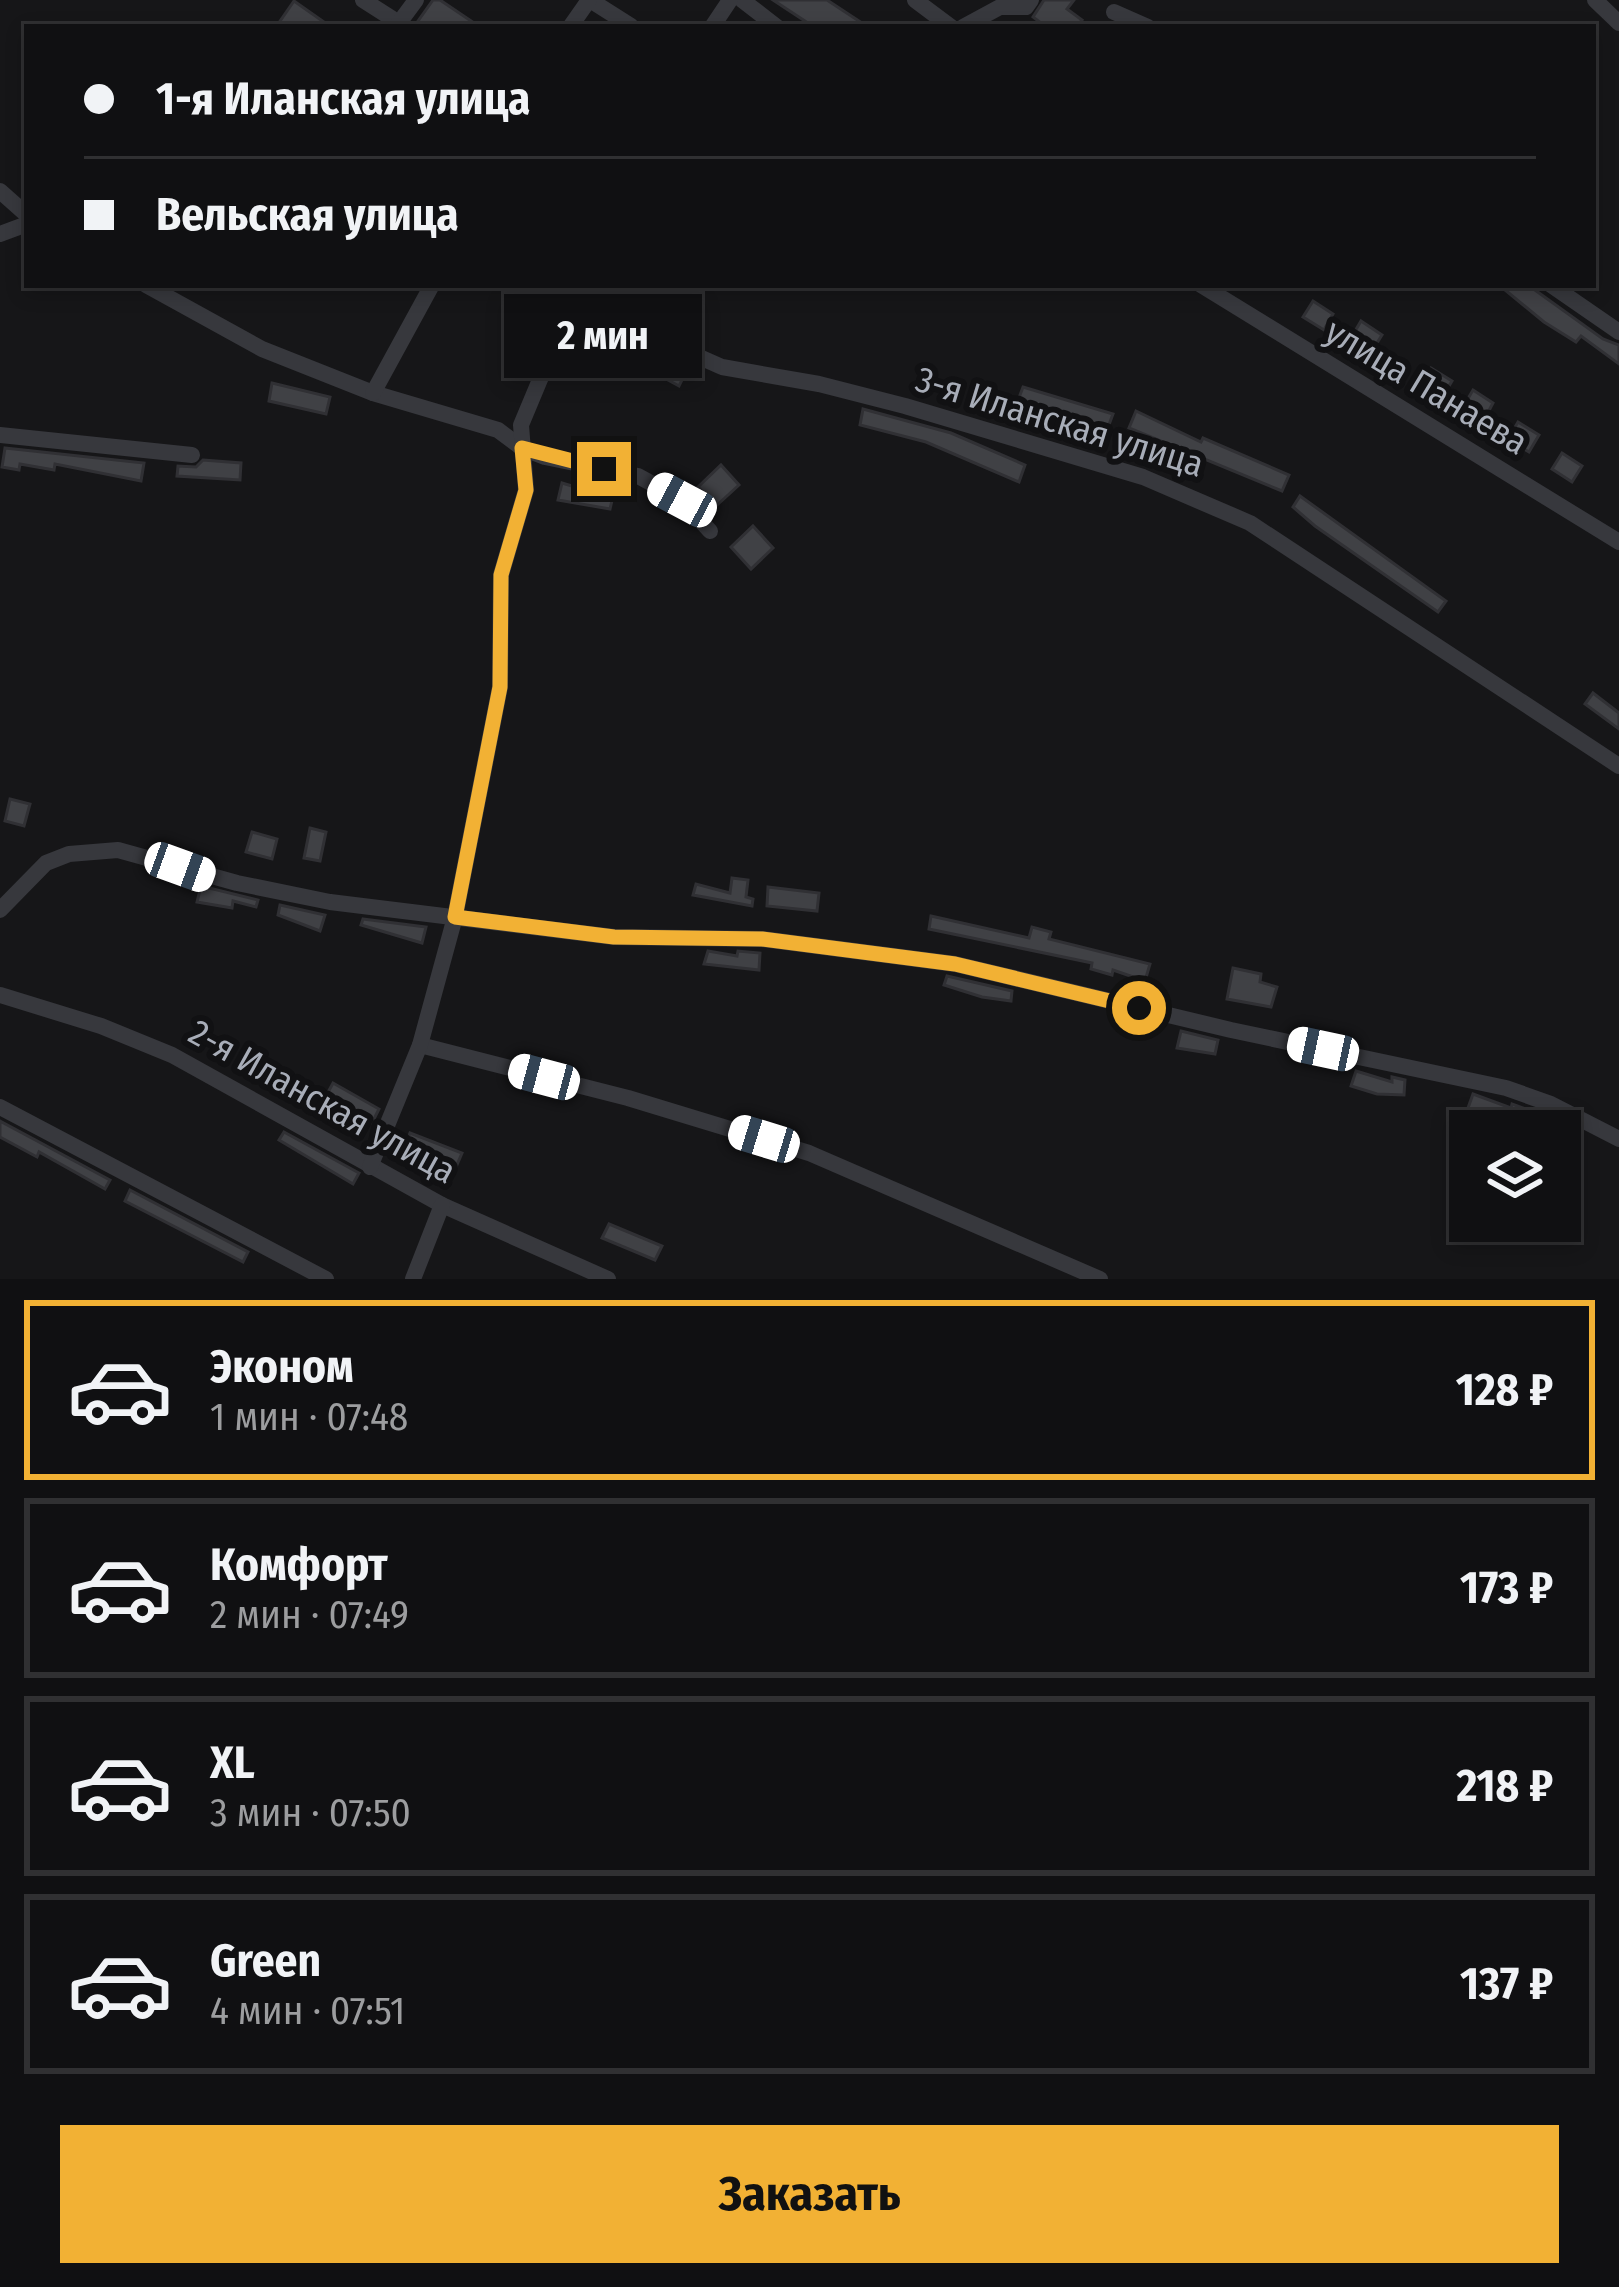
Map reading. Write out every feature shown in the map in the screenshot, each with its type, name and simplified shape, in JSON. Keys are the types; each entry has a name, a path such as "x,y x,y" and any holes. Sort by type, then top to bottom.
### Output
{"street":[{"path":"363,0 397,24"},
{"path":"589,0 628,24"},
{"path":"742,0 773,24"},
{"path":"915,0 947,24"},
{"path":"968,24 1000,3 1026,7 1031,0"},
{"path":"1595,0 1619,22"},
{"path":"0,191 24,212"},
{"path":"151,288 262,349 373,393 498,430 522,448 638,476 682,500 710,531"},
{"path":"373,393 431,288"},
{"name":"улица Панаева","path":"1206,288 1619,542"},
{"path":"1554,288 1619,332"},
{"path":"370,1167 420,1045 455,917 500,687 501,575 526,490 520,425 554,346 564,291"},
{"name":"3-я Иланская улица","path":"564,291 739,373 819,384 905,406 1143,477 1208,502 1250,523 1619,766"},
{"path":"0,435 192,454"},
{"path":"0,910 46,863 69,854 118,850 237,883 330,902 614,937 762,939 955,964 1506,1088 1551,1104 1619,1139"},
{"name":"2-я Иланская улица","path":"0,995 101,1026 172,1055 442,1204 608,1279"},
{"path":"420,1045 628,1098 809,1153 1100,1279"},
{"path":"0,1107 326,1279"},
{"path":"413,1279 442,1204"}],"building":[{"path":"433,0 440,0 476,24 422,24 418,21"},
{"path":"773,0 827,0 863,24 809,24"},
{"path":"1044,0 1074,0 1067,9 1082,20 1079,24 1042,24 1033,17"},
{"path":"294,1 327,24 278,24"},
{"path":"1503,288 1532,288 1603,339 1619,345 1619,364 1581,336 1576,342"},
{"path":"1313,301 1333,314 1324,330 1303,317"},
{"path":"1361,321 1382,335 1372,351 1351,338"},
{"path":"630,340 687,370 679,386 622,355"},
{"path":"1431,368 1452,381 1442,398 1422,385"},
{"path":"272,383 330,397 326,414 269,401"},
{"path":"1023,387 1113,414 1107,430 1017,403"},
{"path":"1473,390 1493,403 1484,420 1463,407"},
{"path":"863,409 951,433 1025,465 1019,482 926,442 860,425"},
{"path":"1136,411 1289,475 1282,491 1129,428"},
{"path":"1518,422 1539,435 1529,452 1508,439"},
{"path":"5,448 144,463 141,481 55,464 54,470 20,464 19,470 2,467"},
{"path":"1562,453 1582,466 1572,482 1552,469"},
{"path":"203,460 241,463 240,480 177,476 178,466 196,467"},
{"path":"721,465 739,485 716,506 698,487"},
{"path":"562,483 592,492 593,486 614,492 610,509 558,500"},
{"path":"1300,496 1446,601 1438,612 1315,526 1293,507"},
{"path":"753,526 773,548 751,569 731,547"},
{"path":"1593,693 1619,713 1619,729 1585,704"},
{"path":"10,799 30,804 24,826 5,821"},
{"path":"310,828 326,832 320,861 304,858"},
{"path":"252,832 277,839 272,859 246,852"},
{"path":"732,878 748,880 746,897 753,899 752,906 693,895 696,884 730,893"},
{"path":"201,886 258,900 256,907 233,901 232,908 197,902"},
{"path":"768,887 819,893 817,911 767,906"},
{"path":"280,905 325,915 320,931 278,915"},
{"path":"931,916 1029,938 1032,927 1051,932 1049,939 1150,964 1145,981 1113,970 1112,975 1091,969 1092,963 929,929"},
{"path":"363,919 426,927 422,943 361,925"},
{"path":"708,951 737,956 738,951 760,953 759,970 704,964"},
{"path":"1233,968 1261,974 1260,982 1277,987 1271,1007 1227,999"},
{"path":"947,976 1012,991 1011,1001 944,985"},
{"path":"1181,1031 1218,1040 1215,1054 1177,1048"},
{"path":"1356,1071 1392,1082 1392,1077 1405,1080 1404,1095 1351,1086"},
{"path":"333,1083 379,1109 372,1123 326,1096"},
{"path":"1473,1094 1526,1109 1473,1110 1468,1108"},
{"path":"0,1121 110,1180 105,1189 39,1152 37,1157 0,1137"},
{"path":"284,1132 359,1173 353,1184 279,1140"},
{"path":"410,1133 462,1153 456,1167 404,1148"},
{"path":"130,1190 248,1252 243,1262 125,1201"},
{"path":"609,1224 662,1246 655,1260 602,1238"}],"route":[{"path":"604,469 522,448 526,490 501,575 498,602 500,687 455,917 614,937 762,939 955,964 1139,1008"}]}
